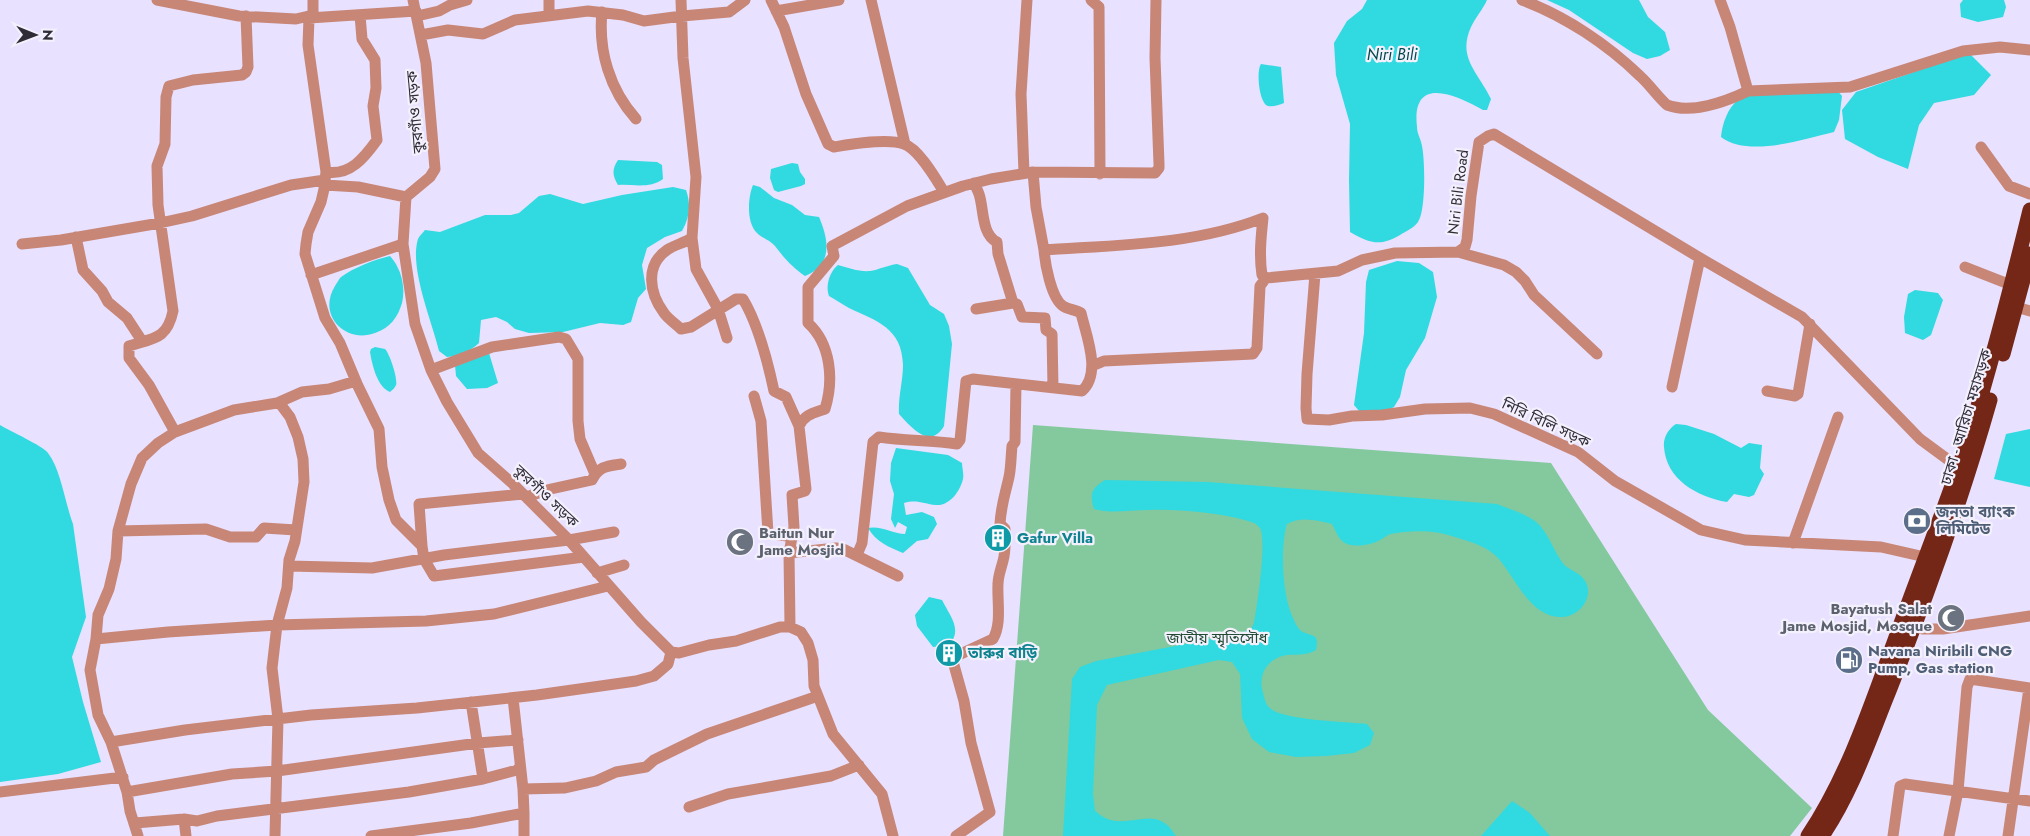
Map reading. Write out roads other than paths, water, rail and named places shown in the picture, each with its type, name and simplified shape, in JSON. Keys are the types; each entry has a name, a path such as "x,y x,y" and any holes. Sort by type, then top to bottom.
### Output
{"highway":[{"path":"1808,836 1845,770 1958,467 1984,385 2030,210"},
{"name":"ঢাকা - আরিচা মহাসড়ক","path":"1822,836 1834,819 1853,780 1936,567 2023,309 2030,254"}],"street":[{"path":"157,0 246,16 296,19 415,9 440,11 450,5 467,0"},
{"path":"313,0 313,16 309,18 308,45 325,179 321,202 308,232 305,254 325,318 340,343 379,429 382,466 389,500 396,520 422,546"},
{"path":"549,0 549,16"},
{"path":"681,0 684,58 696,177 692,238 696,269 718,309 727,338"},
{"path":"421,35 448,30 484,34 515,20 588,11 644,21 729,12 745,0"},
{"path":"771,0 784,27 806,94 828,144 834,147 887,142 905,144 925,164 944,192"},
{"path":"776,11 838,0"},
{"path":"871,0 905,144"},
{"path":"857,555 862,543 873,442 879,437 957,444 960,440 966,381 973,379 1082,391 1087,386 1092,366 1081,312 1062,306 1056,298 1045,263 1029,173 1022,94 1027,0"},
{"path":"1091,0 1099,7 1100,174"},
{"path":"799,426 802,419 808,415 825,409 828,399 828,358 818,332 808,323 808,287 834,256 832,246 907,206 974,183 1029,173 1155,174 1159,168 1155,58 1156,0"},
{"path":"1522,0 1564,18 1623,61 1642,78 1666,105 1703,106 1718,104 1748,92 1850,87 1963,50 2000,47 2030,50"},
{"path":"1720,0 1730,27 1748,92"},
{"name":"কুরগাঁও সড়ক","path":"415,9 427,70 435,169 430,177 406,197 403,244 415,324 431,370 447,402 478,453 525,495 569,540 608,586 671,652"},
{"path":"602,12 601,41 605,60 617,94 636,120"},
{"path":"22,244 76,237 192,216 291,185 325,179 350,169 367,154 377,140 373,106 376,88 375,60 362,39 360,15"},
{"path":"175,432 149,385 129,358 128,346 164,333 170,324 173,311 160,223 157,166 164,144 166,97 169,86 193,80 242,75 246,72 248,66 246,16"},
{"name":"Niri Bili Road","path":"1458,252 1463,250 1466,243 1471,196 1480,142 1494,134 1700,258"},
{"path":"1981,147 2010,186 2030,194"},
{"path":"325,179 406,197"},
{"path":"974,183 980,194 986,226 992,240 997,242 1013,303"},
{"path":"1044,250 1116,247 1150,243 1237,228 1263,218 1260,242 1261,267 1262,275 1266,278"},
{"path":"76,237 83,270 102,291 108,302 127,318 142,341"},
{"path":"692,238 668,249 657,260 650,274 655,299 665,314 681,328 691,327 736,299 743,299 755,327 774,391 786,397 799,426 806,489 792,495 793,537 789,554 790,627"},
{"path":"311,276 403,244"},
{"path":"1092,366 1104,361 1253,354 1257,348 1260,286 1266,278 1338,271 1362,260 1395,253 1458,252 1504,265 1523,278 1534,296 1597,354"},
{"path":"1672,387 1700,258 1792,310 1810,324 1920,439 1958,467"},
{"path":"1965,268 2011,285"},
{"name":"নিরি বিলি সড়ক","path":"1315,274 1307,374 1307,419 1329,420 1425,409 1470,408 1494,414 1570,447 1591,460 1615,481 1700,530 1745,540 1793,543"},
{"path":"976,308 1013,303 1018,304 1022,316 1045,318 1046,330 1052,334 1053,387"},
{"path":"1767,391 1795,396 1798,394 1810,324"},
{"path":"431,370 492,347 558,337 566,339 578,359 578,421 580,439 595,474"},
{"path":"138,836 130,811 123,777 111,742 98,715 90,670 98,615 109,590 116,559 118,531 131,484 142,458 158,443 175,432 234,410 277,403 302,392 329,389 356,381"},
{"path":"956,836 990,812 971,743 964,700 952,658 993,639 995,635 998,586 1004,560 1005,537 1005,529 1000,524 1000,512 1005,486 1009,478 1012,446 1015,442 1016,384"},
{"path":"754,396 761,421 768,533 793,537"},
{"path":"275,836 278,719 272,668 277,625 287,588 289,566 304,482 303,460 298,436 290,417 281,405 277,403"},
{"path":"1838,417 1793,543 1881,547 1925,557"},
{"path":"584,557 434,576 424,559 419,504 525,495 592,480 602,467 621,464"},
{"path":"118,531 206,529 230,537 242,538 256,537 264,528 296,530"},
{"path":"289,566 372,568 481,549 569,540 614,532"},
{"path":"789,554 836,548 857,555 898,576"},
{"path":"597,573 624,565"},
{"path":"96,639 277,625 426,621 494,614 608,586"},
{"path":"1914,624 1923,629 1943,629 2030,616"},
{"path":"111,742 185,730 278,719 514,698 636,681 654,676 668,664 671,652 679,653 709,645 736,641 780,626 790,627 801,632 808,643 813,660 814,686 833,734 882,794 893,836"},
{"path":"1949,836 1958,791 1967,687 1970,679 2029,688 2008,836"},
{"path":"523,789 565,788 596,781 616,772 646,767 654,760 706,734 818,696"},
{"path":"514,698 520,768 523,774 524,836"},
{"path":"471,702 483,779"},
{"path":"127,792 232,774 277,771 478,743 518,740"},
{"path":"689,807 728,794 831,776 859,765"},
{"path":"135,823 184,819 197,821 216,816 276,808 347,801 483,779 520,768"},
{"path":"0,792 123,777"},
{"path":"1893,836 1900,786 1904,784 2030,801"},
{"path":"371,836 446,831 524,813"},
{"path":"184,819 186,836"}],"water":[{"name":"Niri Bili","path":"1367,0 1487,0 1471,27 1466,48 1471,64 1491,99 1487,110 1449,95 1438,93 1428,94 1421,100 1417,110 1417,130 1424,162 1424,197 1421,216 1418,222 1410,229 1393,239 1380,242 1363,239 1350,232 1350,124 1336,75 1334,43 1347,21 1362,9"},
{"path":"1547,0 1639,0 1648,17 1665,32 1670,50 1660,56 1647,59 1633,53 1569,10"},
{"path":"1963,0 2004,0 2006,7 2003,17 1978,22 1961,17 1960,4"},
{"path":"1969,53 1991,75 1974,95 1934,103 1919,125 1908,169 1878,157 1845,139 1842,110 1856,92"},
{"path":"1261,64 1281,67 1284,103 1268,106 1262,99 1259,86 1259,68"},
{"path":"1801,90 1837,90 1842,96 1839,120 1834,132 1792,142 1761,146 1746,146 1733,143 1721,137 1724,121 1729,111 1735,102 1747,95"},
{"path":"618,160 657,162 662,165 663,179 647,185 618,185 614,172"},
{"path":"792,163 798,164 800,172 805,179 805,184 778,192 774,190 770,178 771,169"},
{"path":"753,185 760,187 774,198 792,205 805,215 819,217 825,234 826,251 824,259 814,271 805,276 773,244 759,235 753,228 749,209"},
{"path":"673,187 686,190 689,200 687,221 682,231 665,237 647,248 642,265 646,289 638,298 631,322 623,325 600,323 563,332 529,333 515,329 507,322 496,317 481,320 479,343 468,351 460,355 447,357 439,351 416,265 418,239 425,230 440,232 485,215 511,215 519,213 539,196 550,194 583,204 622,195"},
{"path":"390,256 400,272 403,284 402,303 396,317 389,325 375,333 364,335 344,331 332,317 329,307 330,297 335,286 341,277 352,270"},
{"path":"1397,261 1419,263 1433,272 1437,297 1425,338 1406,370 1400,397 1394,407 1384,412 1360,412 1354,405 1364,333 1366,282 1369,270"},
{"path":"897,264 908,268 930,305 944,314 949,326 952,344 944,426 939,433 933,436 921,434 899,414 903,365 902,352 893,334 878,322 829,296 828,292 829,279 838,265 854,270 866,271"},
{"path":"1915,290 1938,293 1943,300 1931,335 1923,340 1905,333 1904,317 1908,294"},
{"path":"375,347 385,349 393,367 396,385 390,392 378,380 374,369 370,352"},
{"path":"489,353 498,383 487,388 467,389 456,376 455,365"},
{"path":"1676,424 1686,425 1714,434 1741,448 1749,443 1762,445 1760,468 1764,474 1754,495 1749,497 1734,494 1727,502 1705,496 1685,485 1670,468 1664,447 1664,440 1667,434"},
{"path":"0,425 45,450 60,477 73,524 86,617 72,657 101,762 58,774 0,782"},
{"path":"2030,429 2030,487 1994,479 2006,434"},
{"path":"896,448 948,455 962,463 963,473 963,479 954,497 946,503 936,505 917,502 904,503 906,515 922,512 934,517 937,524 928,539 917,541 903,553 879,540 868,528 873,527 905,534 907,527 898,522 895,528 891,519 894,494 890,481 891,463"},
{"path":"1105,480 1208,482 1497,504 1526,516 1539,525 1564,564 1583,578 1587,584 1587,596 1581,608 1571,615 1564,617 1552,616 1532,604 1496,556 1482,546 1471,542 1440,533 1415,531 1391,534 1374,543 1349,545 1337,535 1332,524 1321,521 1298,520 1287,524 1283,546 1283,572 1290,611 1297,627 1316,637 1317,644 1316,650 1310,653 1281,656 1267,666 1262,675 1261,682 1265,700 1271,709 1289,716 1367,724 1374,733 1370,745 1354,753 1326,756 1296,757 1269,752 1252,739 1242,718 1240,674 1232,662 1219,660 1107,685 1097,705 1093,794 1095,811 1105,818 1115,821 1152,819 1160,821 1168,826 1176,836 1063,836 1072,679 1080,667 1096,661 1238,634 1251,629 1254,623 1259,589 1262,535 1260,528 1255,524 1216,514 1187,511 1141,510 1114,512 1094,509 1092,495 1094,488"},
{"path":"929,597 942,600 954,623 955,634 949,645 933,647 917,626 915,615"},
{"path":"1512,801 1530,813 1550,836 1481,836"}],"place":[{"name":"জনতা ব্যাংক লিমিটেড","path":"1917,521"},
{"name":"Gafur Villa","path":"998,538"},
{"name":"Baitun Nur Jame Mosjid","path":"740,542"},
{"name":"Bayatush Salat Jame Mosjid, Mosque","path":"1951,618"},
{"name":"তারুর বাড়ি","path":"949,653"},
{"name":"Navana Niribili CNG Pump, Gas station","path":"1849,660"}],"park label":[{"name":"জাতীয় স্মৃতিসৌধ","path":"1217,638"}]}
